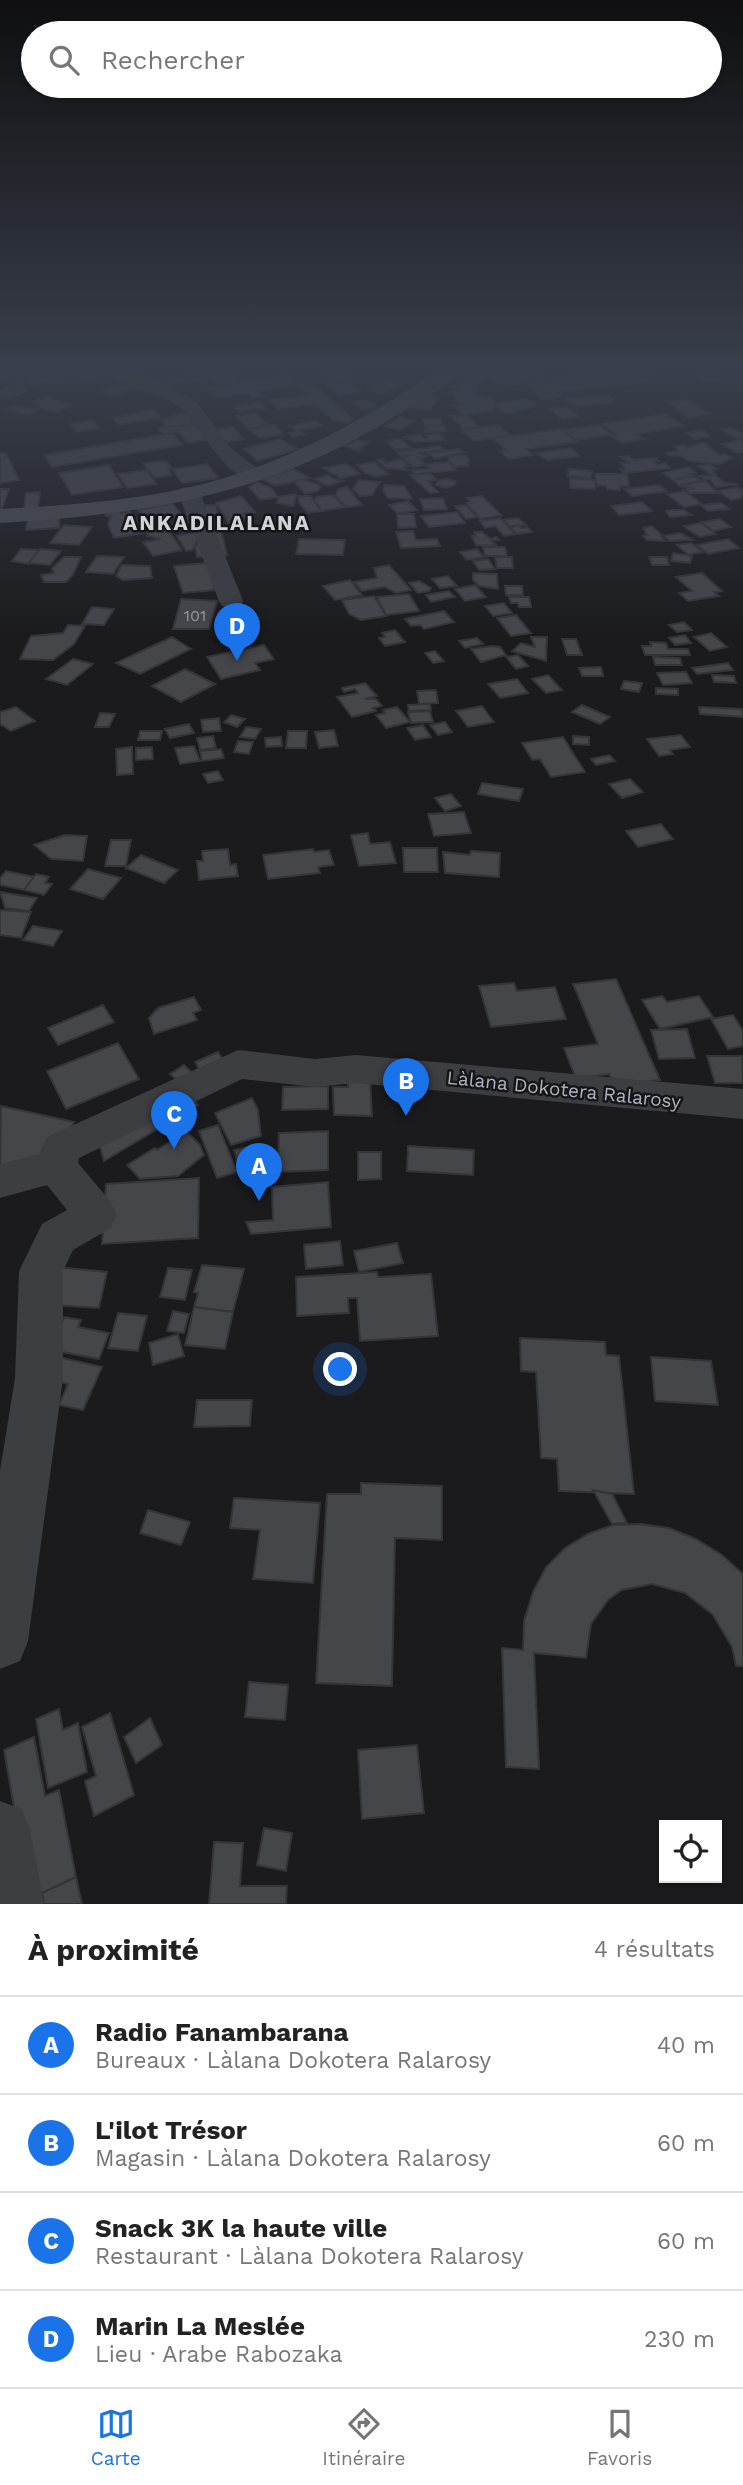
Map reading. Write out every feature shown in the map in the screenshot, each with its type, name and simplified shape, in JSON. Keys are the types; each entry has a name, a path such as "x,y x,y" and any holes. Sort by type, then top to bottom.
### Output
{"street":[{"path":"235,460 255,475"},
{"path":"0,516 89,510 190,493 255,475 295,460"},
{"path":"190,493 231,601"},
{"name":"Làlana Dokotera Ralarosy","path":"56,1166 61,1148 238,1064 315,1073 356,1069 743,1104"},
{"path":"0,1181 56,1166 96,1215 57,1237 41,1271 39,1378 0,1641"},
{"path":"0,1831 12,1904"}],"building":[{"path":"0,460 9,460 19,480 0,483"},
{"path":"47,460 94,460 52,467"},
{"path":"377,460 386,463 402,460 408,466 404,467 407,470 385,468"},
{"path":"405,460 420,460 425,465 413,467"},
{"path":"448,460 469,460 468,465 455,467"},
{"path":"625,460 658,460 654,461 657,465 665,463 670,468 624,473 620,469 625,469 621,463 631,463"},
{"path":"687,460 728,460 720,464"},
{"path":"167,462 172,468 168,469 172,475 155,478 143,464"},
{"path":"374,462 388,474 376,477 365,473 357,465"},
{"path":"449,462 456,470 415,474 411,470 430,469 425,464"},
{"path":"207,464 218,478 182,483 172,469"},
{"path":"347,464 360,474 340,478 323,468"},
{"path":"710,464 718,469 713,470 716,474 711,475 698,466"},
{"path":"109,465 123,487 72,495 59,473"},
{"path":"689,467 696,473 690,474 694,476 673,480 663,473"},
{"path":"293,469 310,478 275,486 262,479"},
{"path":"569,469 592,471 591,478 567,476"},
{"path":"147,470 156,484 127,488 118,474"},
{"path":"430,473 436,480 428,481 438,492 430,493 410,475"},
{"path":"595,474 627,474 629,486 620,486 620,490 607,489 606,486 597,485"},
{"path":"328,475 343,481 327,486 314,479"},
{"path":"714,475 725,483 738,484 716,487 710,479 705,480 699,476"},
{"path":"694,476 701,481 679,485 673,480"},
{"path":"570,478 596,480 595,489 570,488"},
{"path":"302,479 321,487 305,494 295,483"},
{"path":"359,480 380,482 372,495 360,496 353,489"},
{"path":"439,480 456,482 455,485 446,488 436,485"},
{"path":"705,481 719,493 688,493 683,490 695,488 679,486"},
{"path":"257,482 271,488 278,497 260,500 249,487"},
{"path":"384,485 404,486 412,499 388,498 383,490"},
{"path":"659,485 667,491 633,496 624,489"},
{"path":"347,487 362,505 346,507 336,496 338,489"},
{"path":"738,487 743,491 741,498 731,500 718,491"},
{"path":"0,489 9,489 2,509 0,509"},
{"path":"685,491 702,504 684,507 667,494"},
{"path":"40,492 38,508 24,509 26,493"},
{"path":"296,494 294,506 277,503 279,497"},
{"path":"333,495 344,507 322,511 314,501 316,497"},
{"path":"241,496 255,512 244,513 246,517 239,518 242,525 230,525 216,503"},
{"path":"298,496 311,496 321,511 308,513 299,503"},
{"path":"482,496 501,515 480,519 466,503 471,502 467,498"},
{"path":"443,498 447,509 424,510 420,499"},
{"path":"408,501 417,510 398,514 389,505"},
{"path":"642,502 652,511 619,515 611,506"},
{"path":"172,503 181,514 148,521 138,510"},
{"path":"722,503 729,509 708,511 701,505"},
{"path":"217,505 217,527 183,532 182,525 188,521 188,506"},
{"path":"466,505 477,517 466,519 455,506"},
{"path":"119,509 121,513 130,511 144,533 114,538 108,524 111,516 106,516 104,512"},
{"path":"684,510 691,515 670,517 666,511"},
{"path":"457,512 465,523 429,527 421,516"},
{"path":"397,514 414,514 416,527 398,528"},
{"path":"60,515 59,528 26,530 28,517"},
{"path":"500,518 516,534 504,536 495,526 485,528 480,521"},
{"path":"518,518 526,525 510,526 503,520"},
{"path":"720,519 731,527 713,531 702,522"},
{"path":"701,523 716,534 699,537 684,526"},
{"path":"64,525 92,527 79,545 50,543"},
{"path":"519,525 532,532 517,534 510,527"},
{"path":"652,526 665,541 647,540 643,536 647,535 643,528"},
{"path":"166,527 182,550 153,556 143,542 161,539 147,536 148,530"},
{"path":"221,530 227,555 197,557 195,547 208,531"},
{"path":"203,531 192,550 186,551 177,536"},
{"path":"413,531 416,540 437,539 440,546 401,548 396,532"},
{"path":"474,532 482,532 491,539 496,537 499,540 491,541 497,546 476,545 472,536 476,536"},
{"path":"680,533 693,540 669,541 664,536"},
{"path":"299,539 345,540 343,555 296,554"},
{"path":"728,539 739,548 708,554 697,545"},
{"path":"691,543 703,552 688,555 677,545"},
{"path":"483,547 505,547 507,556 485,556"},
{"path":"21,549 39,550 28,564 12,561"},
{"path":"40,549 61,551 50,565 29,563"},
{"path":"477,549 484,557 467,560 460,552"},
{"path":"673,553 692,556 690,563 671,561"},
{"path":"97,556 124,557 113,574 86,572"},
{"path":"64,557 81,557 73,575 66,582 44,582 41,575 54,573 52,568"},
{"path":"495,557 512,557 513,568 497,568"},
{"path":"649,557 667,557 669,565 652,565"},
{"path":"488,559 495,569 479,570 473,561"},
{"path":"207,563 215,590 183,593 174,566"},
{"path":"122,565 150,566 152,578 123,580 116,576"},
{"path":"389,565 411,590 396,593 385,587 362,591 354,582 377,578 374,568"},
{"path":"473,573 497,574 498,589 479,586 473,580"},
{"path":"702,573 722,591 714,592 719,596 688,601 679,593 692,591 676,577"},
{"path":"448,576 457,586 440,588 432,579"},
{"path":"350,580 362,595 335,600 323,586"},
{"path":"419,581 431,588 429,591 418,593 409,583"},
{"path":"475,585 486,597 465,601 455,589"},
{"path":"505,586 522,586 523,595 506,595"},
{"path":"449,591 455,597 431,602 426,595"},
{"path":"409,594 419,611 386,615 377,597"},
{"path":"374,596 386,616 361,620 349,614 342,600"},
{"path":"509,597 529,597 531,607 519,607 518,603 511,603"},
{"path":"181,599 217,601 209,629 173,629"},
{"path":"504,603 512,613 493,616 485,606"},
{"path":"92,607 114,609 104,625 82,624"},
{"path":"444,611 454,622 424,629 420,625 411,626 405,619"},
{"path":"516,615 531,633 511,636 497,618"},
{"path":"684,622 692,630 677,632 669,625"},
{"path":"68,625 85,626 74,644 53,660 20,659 31,636 63,633"},
{"path":"395,630 405,642 385,646 379,638 385,637 382,633"},
{"path":"711,633 727,647 710,651 694,637"},
{"path":"685,635 691,643 675,645 669,638"},
{"path":"172,637 191,649 140,674 116,663"},
{"path":"531,637 547,637 546,661 512,651 521,643 535,647"},
{"path":"477,638 483,644 465,648 459,641"},
{"path":"562,639 576,639 582,655 567,655"},
{"path":"650,642 666,643 668,649 688,649 690,655 645,655 642,646 651,646"},
{"path":"264,645 274,659 255,663 260,670 221,679 207,657"},
{"path":"500,647 506,655 481,662 471,649"},
{"path":"435,651 444,661 433,663 425,653"},
{"path":"518,655 528,666 516,669 506,657"},
{"path":"653,657 680,658 682,665 655,665"},
{"path":"73,659 93,664 67,685 46,679"},
{"path":"728,663 733,670 697,674 692,668"},
{"path":"601,667 603,676 582,676 579,668"},
{"path":"185,669 215,684 181,702 152,686"},
{"path":"686,672 692,683 663,685 657,673"},
{"path":"548,675 562,690 546,693 532,679"},
{"path":"712,675 734,676 736,683 714,682"},
{"path":"517,679 528,693 500,698 488,684"},
{"path":"624,681 642,683 639,692 621,689"},
{"path":"365,683 377,696 365,699 376,699 382,706 373,708 376,711 352,717 337,697 358,693 355,689 344,692 342,688"},
{"path":"656,688 678,689 678,695 656,694"},
{"path":"436,690 438,703 419,704 417,691"},
{"path":"430,704 431,710 409,711 408,705"},
{"path":"582,705 610,717 600,724 572,712"},
{"path":"482,706 494,722 468,727 456,711"},
{"path":"16,707 35,721 11,731 0,724 0,712"},
{"path":"397,707 410,722 386,728 376,715 385,713 383,710"},
{"path":"699,707 742,709 743,717 700,714"},
{"path":"430,711 433,722 411,723 408,712"},
{"path":"100,713 115,714 109,727 95,727"},
{"path":"231,715 245,719 237,727 224,722"},
{"path":"219,718 221,731 203,732 201,720"},
{"path":"445,722 452,732 438,735 430,725"},
{"path":"189,724 194,733 170,738 165,729"},
{"path":"423,725 431,737 415,740 407,728"},
{"path":"246,727 261,729 255,739 240,737"},
{"path":"334,730 338,746 319,748 315,732"},
{"path":"140,731 162,731 160,740 138,740"},
{"path":"288,731 307,731 306,748 286,748"},
{"path":"681,735 690,747 670,750 673,754 659,756 647,739"},
{"path":"213,736 216,748 200,750 197,738"},
{"path":"573,736 589,737 589,745 573,744"},
{"path":"281,737 282,746 266,747 265,738"},
{"path":"563,737 585,772 551,777 540,759 532,760 522,743"},
{"path":"238,741 253,742 249,754 234,752"},
{"path":"194,746 200,761 180,764 175,748"},
{"path":"132,747 133,774 117,775 116,749"},
{"path":"152,747 153,759 136,760 136,748"},
{"path":"221,749 224,758 202,761 200,751"},
{"path":"609,755 615,761 596,765 591,759"},
{"path":"218,771 223,780 208,783 203,774"},
{"path":"630,779 643,792 622,798 609,784"},
{"path":"482,783 523,789 519,801 478,794"},
{"path":"451,794 461,806 445,811 435,798"},
{"path":"464,812 471,833 434,836 428,814"},
{"path":"661,824 673,839 638,847 626,831"},
{"path":"368,833 370,844 390,842 396,863 359,866 351,835"},
{"path":"65,835 87,836 83,861 51,859 34,845"},
{"path":"111,840 131,840 126,866 105,866"},
{"path":"403,848 437,848 438,872 404,872"},
{"path":"228,849 230,865 236,864 238,876 199,880 197,861 203,861 202,851"},
{"path":"313,849 314,852 329,850 334,865 318,867 320,873 268,879 263,855"},
{"path":"471,851 500,853 499,877 445,873 443,852 470,855"},
{"path":"141,855 178,870 164,883 126,868"},
{"path":"88,869 121,878 103,899 70,889"},
{"path":"6,871 34,877 24,890 0,885 0,878"},
{"path":"36,874 49,877 45,883 52,884 44,895 24,890"},
{"path":"0,892 37,898 29,911 5,908"},
{"path":"0,910 31,912 21,938 0,935"},
{"path":"33,926 62,931 53,946 23,940"},
{"path":"616,979 660,1080 614,1085 609,1074 576,1079 564,1048 598,1044 573,984"},
{"path":"514,983 517,991 555,987 566,1019 491,1027 479,986"},
{"path":"662,996 667,1002 699,996 713,1017 660,1029 642,1000"},
{"path":"194,997 201,1010 193,1013 197,1020 154,1034 149,1018 158,1008"},
{"path":"103,1005 114,1022 58,1045 48,1028"},
{"path":"733,1015 743,1031 743,1046 728,1049 711,1019"},
{"path":"687,1029 695,1058 659,1059 651,1030"},
{"path":"118,1043 139,1079 66,1109 47,1071"},
{"path":"218,1052 228,1067 204,1078 195,1062"},
{"path":"707,1056 742,1056 743,1083 715,1083"},
{"path":"184,1065 199,1079 185,1088 170,1074"},
{"path":"348,1079 370,1079 372,1116 334,1115 333,1087 348,1087"},
{"path":"180,1085 198,1105 161,1127 144,1107"},
{"path":"328,1086 328,1109 282,1110 283,1087"},
{"path":"252,1098 258,1110 261,1136 231,1145 215,1113"},
{"path":"1,1106 74,1122 42,1180 0,1190"},
{"path":"144,1107 161,1127 104,1161 93,1122"},
{"path":"218,1125 237,1172 217,1178 199,1131"},
{"path":"186,1131 200,1145 204,1155 178,1176 140,1179 127,1165 155,1148 157,1150"},
{"path":"328,1131 328,1170 278,1172 279,1133"},
{"path":"258,1145 265,1170 242,1176 234,1150"},
{"path":"408,1146 474,1150 473,1175 407,1171"},
{"path":"358,1152 381,1152 381,1179 358,1180"},
{"path":"199,1178 198,1238 102,1244 106,1184"},
{"path":"328,1182 331,1227 251,1234 246,1222 273,1220 272,1187"},
{"path":"340,1241 343,1265 306,1269 304,1245"},
{"path":"397,1243 403,1263 359,1272 354,1251"},
{"path":"202,1265 244,1269 233,1312 194,1307 198,1293 194,1292"},
{"path":"56,1267 107,1272 99,1308 52,1305"},
{"path":"168,1268 192,1270 185,1300 160,1297"},
{"path":"377,1272 378,1277 431,1274 438,1336 360,1341 357,1298 348,1298 349,1313 297,1316 296,1277"},
{"path":"194,1307 233,1312 225,1349 185,1345"},
{"path":"173,1311 189,1314 184,1333 167,1331"},
{"path":"118,1313 147,1316 138,1351 108,1348"},
{"path":"64,1317 81,1320 78,1327 109,1333 99,1359 51,1350"},
{"path":"178,1334 184,1356 153,1365 149,1343"},
{"path":"520,1338 605,1342 606,1355 619,1356 634,1494 559,1491 557,1459 541,1458 536,1372 521,1371"},
{"path":"54,1356 102,1367 83,1410 59,1405 68,1384 44,1378"},
{"path":"651,1357 711,1361 718,1405 655,1401"},
{"path":"197,1400 252,1400 250,1426 194,1427"},
{"path":"361,1483 442,1486 442,1540 395,1538 392,1686 316,1683 327,1494 361,1494"},
{"path":"593,1490 612,1494 627,1523 612,1524"},
{"path":"234,1498 320,1503 313,1583 253,1579 260,1530 230,1528"},
{"path":"148,1510 190,1522 181,1545 140,1533"},
{"path":"641,1524 669,1528 696,1539 722,1555 743,1574 743,1666 736,1666 732,1647 713,1615 685,1593 652,1584 622,1590 609,1599 591,1624 586,1658 534,1653 539,1769 506,1767 502,1648 523,1650 524,1621 533,1592 546,1567 565,1548 588,1534 613,1525"},
{"path":"249,1682 288,1685 285,1720 245,1717"},
{"path":"59,1709 63,1730 78,1723 87,1772 48,1788 36,1719"},
{"path":"110,1713 134,1795 94,1816 85,1781 96,1776 82,1727"},
{"path":"150,1718 162,1745 136,1763 124,1737"},
{"path":"34,1737 45,1796 59,1790 76,1877 30,1899 4,1750"},
{"path":"417,1745 424,1813 362,1819 358,1750"},
{"path":"264,1828 292,1833 286,1871 257,1865"},
{"path":"214,1842 243,1843 240,1886 287,1886 286,1904 209,1904"},
{"path":"76,1877 82,1904 44,1904 42,1893"}],"place":[{"name":"Marin La Meslée","path":"237,661"},
{"name":"L'ilot Trésor","path":"406,1116"},
{"name":"Snack 3K la haute ville","path":"174,1149"},
{"name":"Radio Fanambarana","path":"259,1201"}],"district":[{"name":"ANKADILALANA","path":"217,523"}]}
